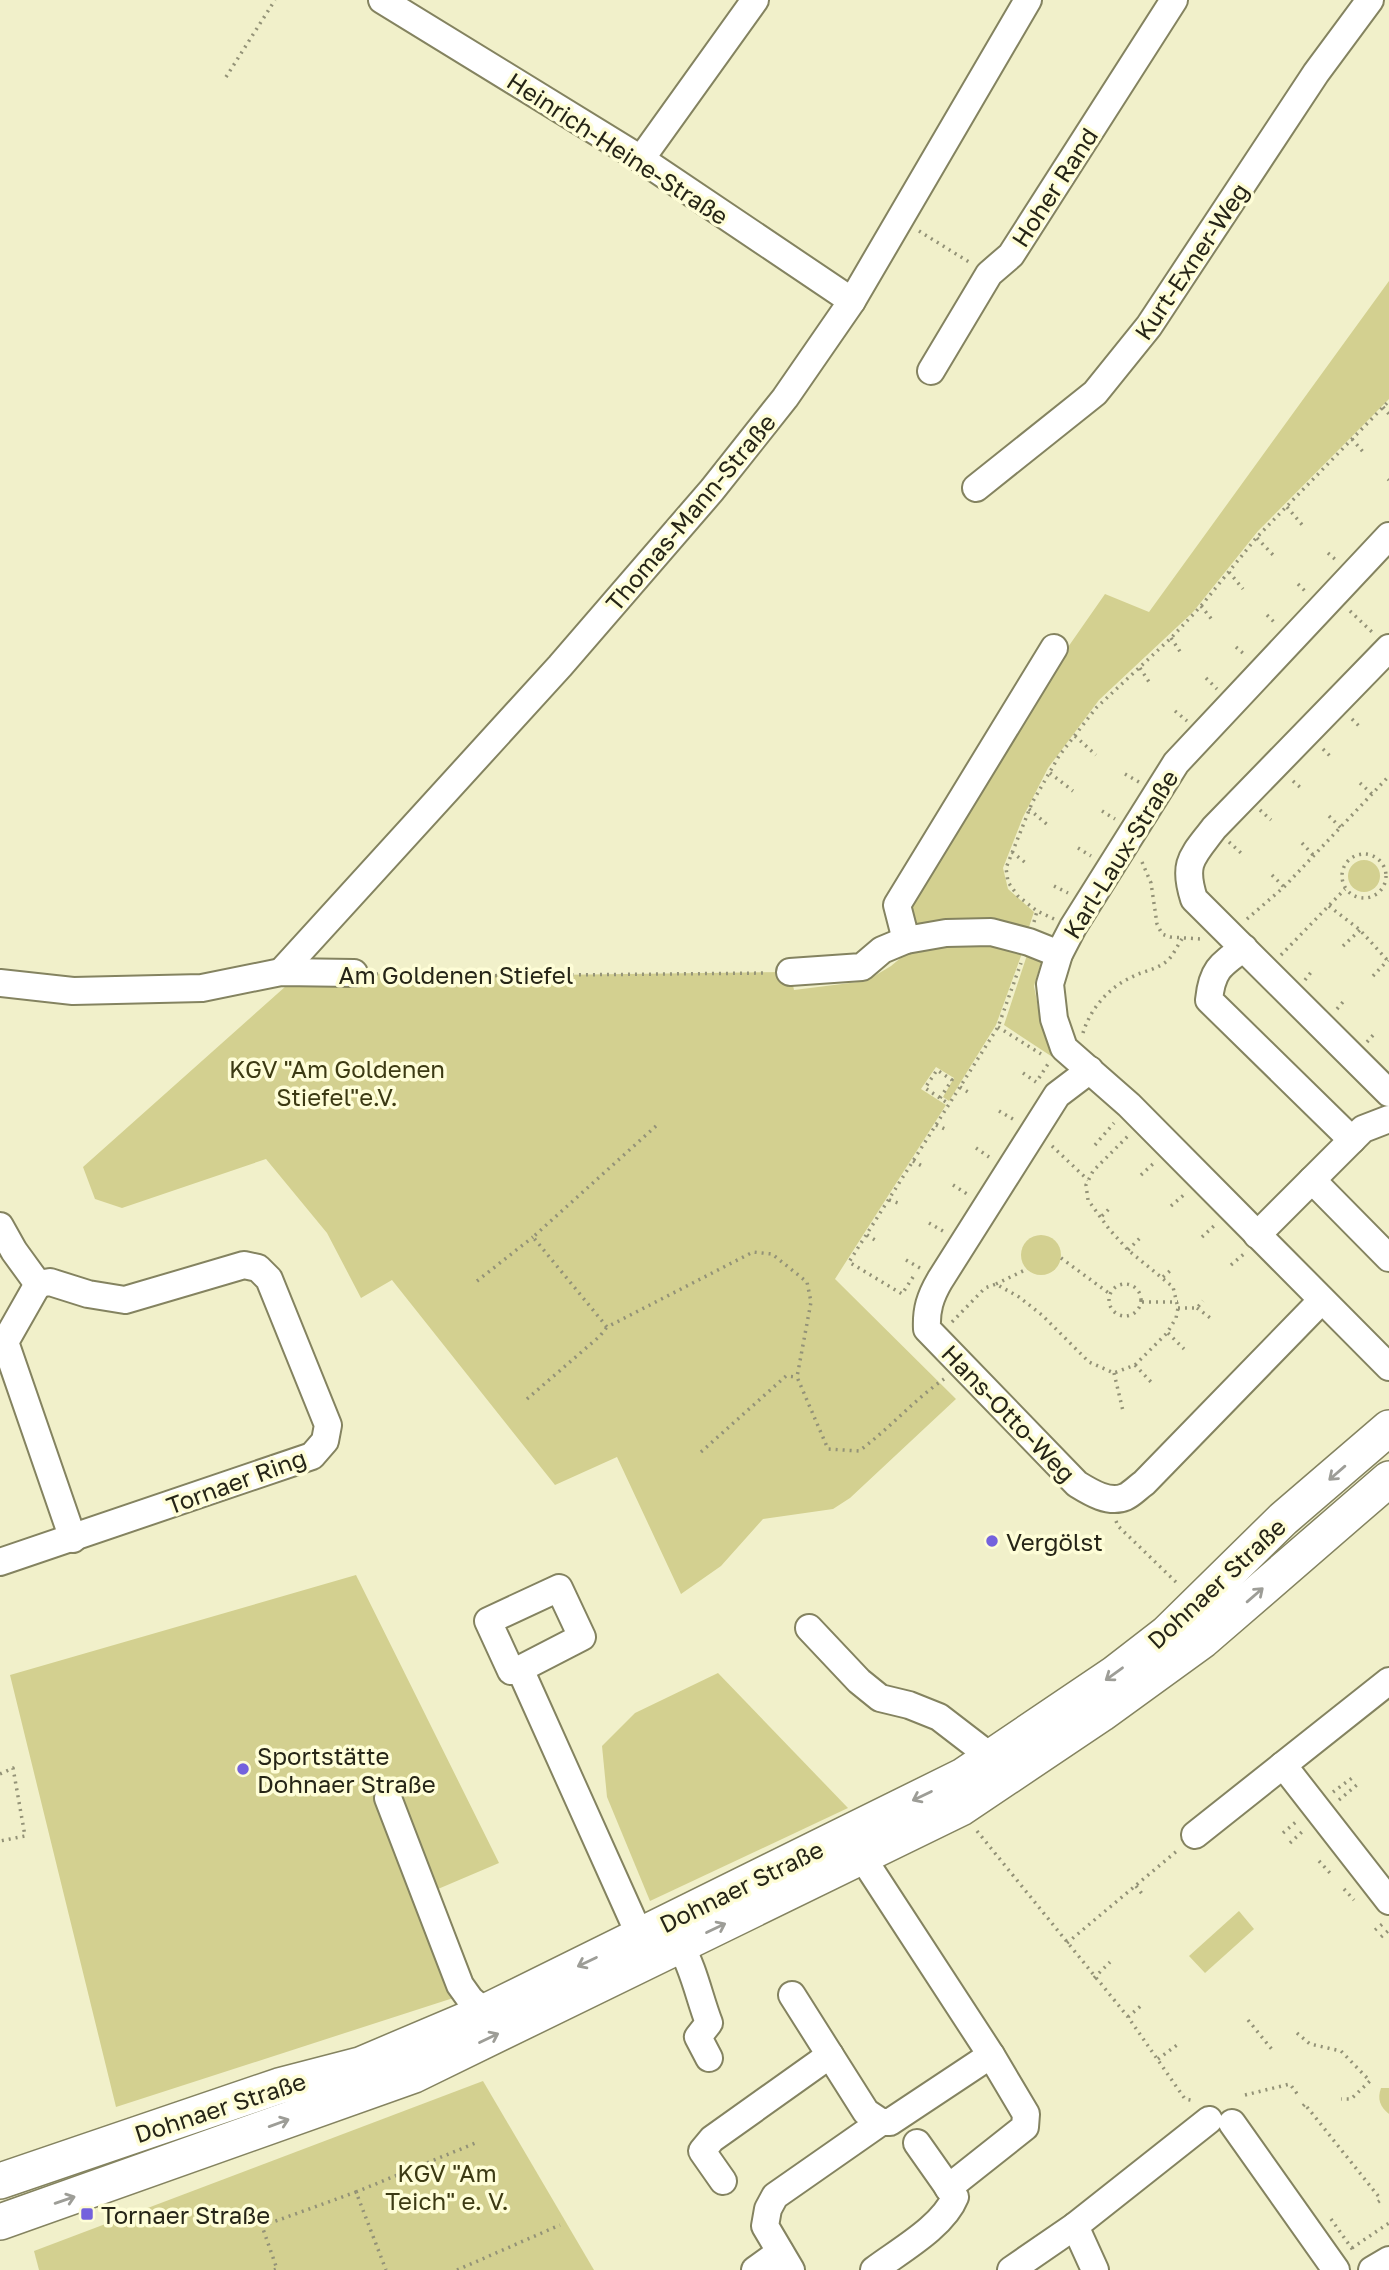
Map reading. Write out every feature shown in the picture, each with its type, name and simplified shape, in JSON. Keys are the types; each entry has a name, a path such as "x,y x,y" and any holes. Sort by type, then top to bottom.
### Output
{"main road":[{"name":"Dohnaer Straße","path":"0,2181 279,2086 360,2065 485,2012 962,1776 1114,1674 1167,1633 1283,1519 1389,1428"},
{"name":"Dohnaer Straße","path":"0,2222 414,2075 961,1808 1101,1714 1203,1640 1389,1479"}],"street":[{"name":"Heinrich-Heine-Straße","path":"382,0 640,159 852,301"},
{"path":"640,159 755,0"},
{"name":"Thomas-Mann-Straße","path":"281,972 560,666 712,490 785,398 852,301 1028,0"},
{"name":"Hoher Rand","path":"931,371 989,274 1011,255 1174,0"},
{"name":"Kurt-Exner-Weg","path":"976,488 1095,393 1149,326 1316,73 1370,0"},
{"name":"Karl-Laux-Straße","path":"1389,536 1176,763 1073,927 1059,954 1050,984 1054,1019 1064,1048 1137,1112 1252,1243 1322,1300 1389,1367"},
{"path":"906,940 897,905 1054,648"},
{"path":"1389,648 1214,828 1189,861 1188,882 1194,899 1389,1093"},
{"path":"790,972 862,967 882,950 906,940 946,933 991,932 1059,954"},
{"path":"1244,948 1220,965 1211,979 1209,1000 1352,1139"},
{"name":"Am Goldenen Stiefel","path":"0,983 73,990 202,988 281,972 354,973"},
{"name":"Hans-Otto-Weg","path":"1083,1065 1057,1095 932,1294 926,1312 928,1329 1077,1484 1091,1493 1109,1499"},
{"path":"1252,1243 1363,1129 1389,1119"},
{"path":"1312,1180 1389,1258"},
{"path":"0,1226 13,1251 38,1284 5,1342 74,1539"},
{"name":"Tornaer Ring","path":"0,1562 312,1456 325,1441 328,1425 269,1279 258,1268 244,1265 125,1300 88,1294 50,1282 38,1284"},
{"path":"1109,1499 1125,1498 1144,1483 1296,1342 1322,1300"},
{"path":"809,1628 859,1681 880,1698 909,1704 939,1717 991,1757"},
{"path":"520,1669 640,1936"},
{"path":"1195,1835 1389,1681"},
{"path":"1283,1765 1389,1901"},
{"path":"388,1798 460,1985 470,1999 485,2012"},
{"path":"862,1857 991,2054 1026,2114 1025,2127 948,2188"},
{"path":"680,1945 689,1961 709,2023 698,2037 709,2058"},
{"path":"792,1995 866,2112 881,2122 890,2122 991,2054"},
{"path":"723,2181 702,2151 712,2139 830,2055"},
{"path":"1011,2270 1075,2226 1214,2115 1336,2270"},
{"path":"755,2270 786,2261 765,2226 768,2209 775,2196 881,2122"},
{"path":"874,2270 936,2223 950,2209 955,2197 917,2143"},
{"path":"1075,2226 1095,2270"},
{"path":"1372,2270 1389,2260"}],"path":[{"path":"226,77 275,0"},
{"path":"899,218 989,274"},
{"path":"1073,927 1037,911 1018,896 1008,882 1006,868 1029,809 1049,772 1096,708 1171,638 1201,606 1256,537 1389,401"},
{"path":"1383,407 1389,414"},
{"path":"1352,439 1364,453"},
{"path":"1287,506 1304,527"},
{"path":"1256,537 1275,556"},
{"path":"1229,571 1243,589"},
{"path":"1335,595 1389,648"},
{"path":"1201,606 1213,621"},
{"path":"1171,638 1181,653"},
{"path":"1140,668 1151,685"},
{"path":"1351,718 1360,727"},
{"path":"1074,736 1096,755"},
{"path":"1049,772 1073,791"},
{"path":"1250,916 1284,887 1389,776"},
{"path":"1360,783 1372,794"},
{"path":"1029,809 1050,827"},
{"path":"1329,816 1341,828"},
{"path":"1302,844 1314,856"},
{"path":"1012,852 1027,864"},
{"path":"1365,853 1382,862 1386,880 1374,896 1358,898 1345,889 1342,869 1353,857 1365,853"},
{"path":"1139,858 1151,883 1157,924 1162,934 1205,939"},
{"path":"1272,875 1284,887"},
{"path":"1266,970 1345,889"},
{"path":"1329,906 1360,929 1388,961 1373,976"},
{"path":"925,1258 902,1294 849,1262 998,1027 1037,911"},
{"path":"1343,946 1360,929"},
{"path":"1083,1065 1085,1028 1094,1009 1115,987 1132,976 1157,968 1169,960 1182,938"},
{"name":"Am Goldenen Stiefel","path":"354,973 458,976 790,972"},
{"path":"998,1027 1050,1060 1031,1091"},
{"path":"1367,1041 1375,1033"},
{"path":"982,1051 989,1057"},
{"path":"940,1098 951,1080 937,1070 925,1088 940,1098 949,1104"},
{"path":"1023,1073 1037,1082"},
{"path":"960,1087 968,1092"},
{"path":"1007,1129 1019,1110"},
{"path":"999,1111 1013,1119"},
{"path":"1095,1146 1137,1112"},
{"path":"996,1284 1019,1297 1089,1362 1114,1373 1135,1365 1167,1333 1176,1318 1178,1308 1172,1287 1128,1250 1088,1200 1086,1185 1093,1171 1137,1112"},
{"path":"936,1125 945,1129"},
{"path":"477,1281 533,1237 656,1126"},
{"path":"984,1166 995,1147"},
{"path":"976,1148 989,1157"},
{"path":"1060,1154 1088,1180"},
{"path":"913,1161 922,1166"},
{"path":"960,1203 972,1184"},
{"path":"889,1199 898,1203"},
{"path":"1101,1216 1111,1208"},
{"path":"937,1240 948,1221"},
{"path":"929,1223 943,1231"},
{"path":"1202,1237 1212,1227"},
{"path":"867,1236 875,1240"},
{"path":"533,1237 607,1327"},
{"path":"1128,1250 1140,1238"},
{"path":"1230,1265 1252,1243"},
{"path":"527,1399 607,1327 753,1252 772,1254 807,1282 811,1302 797,1377 828,1449 859,1451 930,1389 963,1366"},
{"path":"1061,1258 1110,1294"},
{"path":"945,1331 985,1288 1027,1269"},
{"path":"1162,1277 1172,1269"},
{"path":"1118,1285 1130,1285 1139,1293 1141,1302 1136,1312 1131,1315 1119,1315 1110,1307 1110,1294 1118,1285"},
{"path":"1197,1308 1203,1301"},
{"path":"1141,1302 1178,1302"},
{"path":"1178,1308 1197,1308 1213,1320"},
{"path":"1167,1333 1184,1349"},
{"path":"1135,1365 1152,1382"},
{"path":"1114,1373 1123,1411"},
{"path":"701,1452 786,1376 797,1377"},
{"path":"1109,1499 1118,1526 1199,1601"},
{"path":"0,1774 13,1768 25,1836 0,1841"},
{"path":"961,1808 1094,1978 1128,2017 1185,2099 1214,2115"},
{"path":"1067,1943 1195,1835"},
{"path":"1319,1861 1330,1873"},
{"path":"1136,1886 1143,1895"},
{"path":"1344,1889 1354,1900"},
{"path":"1381,1937 1389,1930"},
{"path":"1094,1978 1110,1962"},
{"path":"1128,2017 1143,2004"},
{"path":"1248,2020 1274,2052"},
{"path":"1297,2033 1310,2044 1341,2051 1370,2081 1351,2099 1342,2099"},
{"path":"1158,2059 1177,2045"},
{"path":"1245,2095 1290,2084 1298,2095"},
{"path":"1305,2105 1379,2200"},
{"path":"274,2270 277,2269 262,2226 356,2192 478,2142"},
{"path":"356,2192 386,2270"},
{"path":"1352,2248 1389,2223"},
{"path":"457,2270 560,2225"}],"green space":[{"path":"1389,281 1389,399 1258,531 1193,612 1099,700 1048,768 1023,817 1003,868 1008,889 1034,912 1027,933 921,929 907,921 901,908 1036,693 1105,594 1149,612"},
{"path":"1364,860 1375,865 1380,876 1375,887 1364,892 1353,887 1348,876 1353,865"},
{"name":"KGV \"Am Goldenen Stiefel\"e.V.","path":"944,940 1025,945 996,1025 949,1101 943,1097 954,1078 936,1067 921,1089 946,1105 835,1279 956,1399 850,1498 833,1509 763,1519 721,1566 681,1594 617,1457 555,1485 392,1280 361,1298 327,1233 266,1159 122,1208 95,1199 83,1167 295,978 354,973 458,976 790,972 794,990 866,981 891,966 915,946"},
{"path":"1030,946 1044,953 1034,986 1041,1023 1054,1052 1051,1056 1004,1025"},
{"path":"1041,1235 1055,1241 1061,1255 1055,1269 1041,1275 1027,1269 1021,1255 1027,1241"},
{"name":"Sportstätte Dohnaer Straße","path":"356,1575 499,1863 438,1889 478,1990 116,2107 10,1675"},
{"path":"718,1673 848,1808 650,1901 607,1797 602,1746 635,1713"},
{"path":"1239,1911 1254,1929 1205,1973 1189,1956"},
{"name":"KGV \"Am Teich\" e. V.","path":"483,2081 594,2270 39,2270 34,2251"},
{"path":"1381,2088 1389,2088 1389,2114 1380,2102"}],"place":[{"name":"Vergölst","path":"992,1541"},
{"name":"Sportstätte Dohnaer Straße","path":"243,1769"},
{"name":"Tornaer Straße","path":"87,2214"}]}
